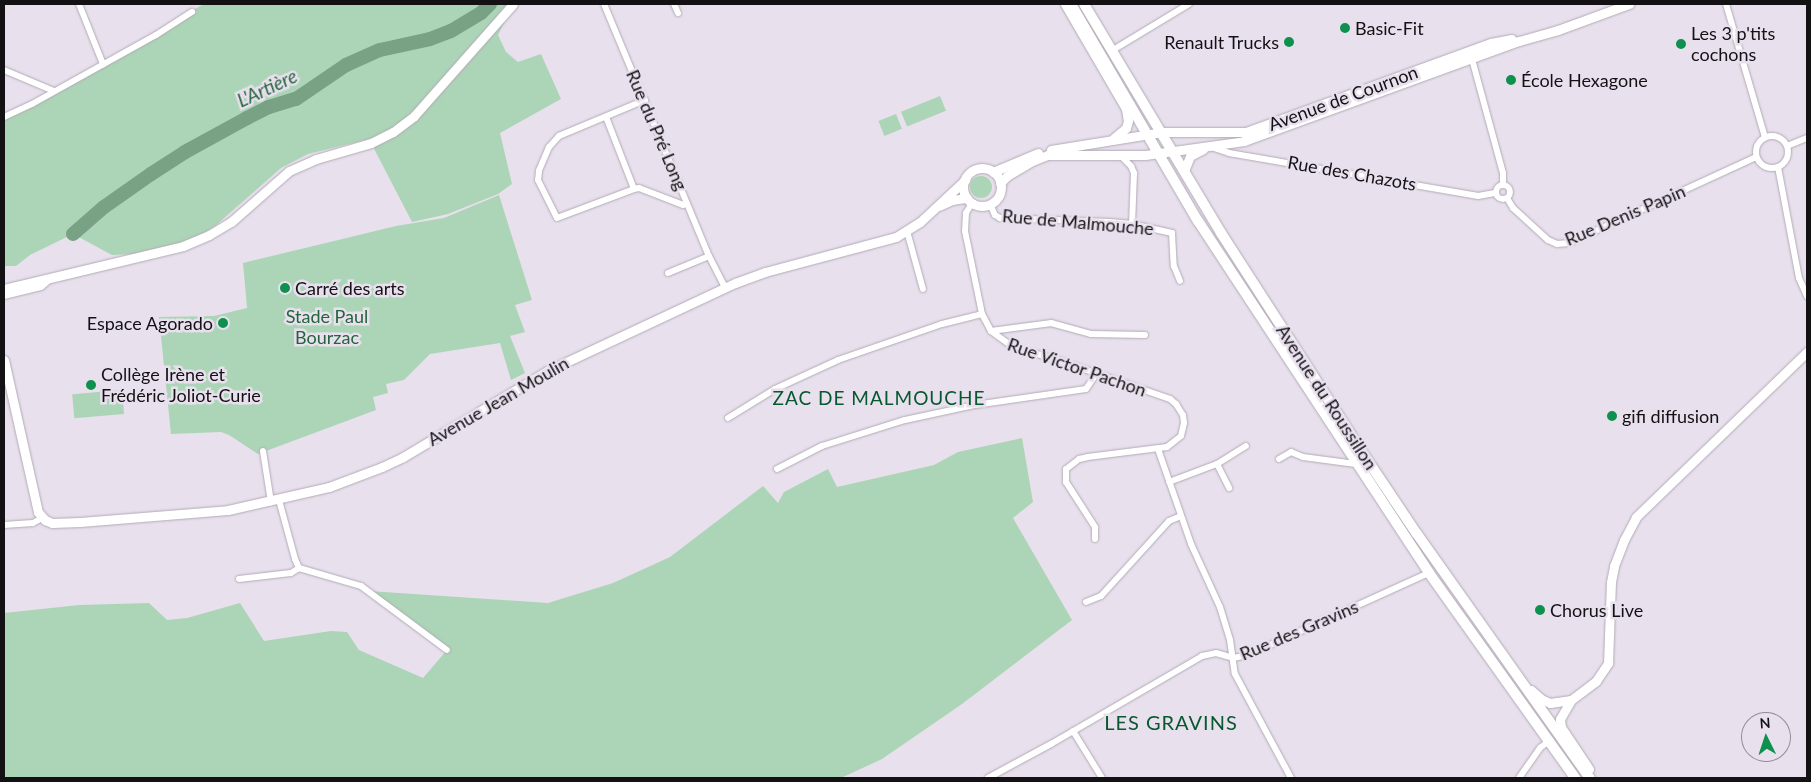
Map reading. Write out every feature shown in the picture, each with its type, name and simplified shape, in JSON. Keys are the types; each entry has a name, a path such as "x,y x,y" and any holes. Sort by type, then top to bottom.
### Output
{"main road":[{"path":"5,291 39,279 46,280 183,246 210,235 230,222 289,171 316,159 371,143 393,132 414,116 512,4"},
{"name":"Avenue du Roussillon","path":"1070,4 1124,100 1148,133 1198,221 1356,464 1429,573 1575,778"},
{"name":"Avenue du Roussillon","path":"1084,4 1221,233 1360,450 1417,534 1591,778"},
{"name":"Avenue de Cournon","path":"1158,153 1209,147 1228,149 1244,141 1468,56 1491,43 1550,29 1619,4"},
{"name":"Avenue de Cournon","path":"1148,133 1227,134 1254,130 1468,56 1629,4"},
{"path":"1108,141 1122,133 1126,128 1128,116 1124,100"},
{"path":"1148,133 1041,152 992,172 977,169 964,180 963,187 969,200 981,206 990,204 999,195 1000,183 1007,176 1032,161 1048,155 1158,153"},
{"path":"1184,171 1190,156 1209,147"},
{"path":"992,172 1000,183"},
{"name":"Avenue Jean Moulin","path":"936,208 943,198 964,180"},
{"name":"Avenue Jean Moulin","path":"42,518 48,522 58,523 154,518 228,510 275,501 329,487 403,457 547,370 725,288 765,272 881,241 907,230 936,208 952,200 969,200"},
{"path":"1591,778 1561,727 1560,718 1571,700 1596,681 1608,663 1614,566 1624,540 1636,517 1807,352"},
{"path":"4,360 38,512 42,518"},
{"path":"1523,683 1541,699 1550,703 1571,700"}],"street":[{"path":"79,4 103,64"},
{"name":"Rue du Pré Long","path":"604,4 709,256 725,288"},
{"path":"674,4 678,13"},
{"path":"1113,50 1189,4"},
{"path":"1726,4 1765,137"},
{"path":"4,117 103,64 192,12"},
{"path":"1468,56 1503,173 1503,185"},
{"path":"4,70 54,91"},
{"path":"645,100 559,136 552,142 539,172 538,180 557,218 639,188 682,205 687,203"},
{"path":"606,117 634,189"},
{"path":"1227,134 1228,149"},
{"path":"1765,137 1780,137 1787,146 1786,159 1778,167 1764,166 1756,157 1757,144 1765,137"},
{"path":"1787,146 1807,138"},
{"name":"Rue des Chazots","path":"1228,149 1246,156 1478,196 1495,193"},
{"path":"1120,155 1131,166 1134,174 1132,224"},
{"name":"Rue Denis Papin","path":"1507,198 1513,208 1548,240 1557,244 1569,243 1756,157"},
{"path":"1778,167 1798,271 1807,296"},
{"path":"1503,185 1510,190 1507,198 1500,199 1495,193 1497,187 1503,185"},
{"name":"Rue Victor Pachon","path":"969,200 964,222 982,314 990,332 1013,347 1034,352 1170,399 1176,404 1183,415 1183,430 1173,444 1158,449"},
{"name":"Rue de Malmouche","path":"990,204 995,215 1000,218 1132,224 1172,233 1174,266 1180,281"},
{"path":"907,230 923,289"},
{"path":"668,273 709,256"},
{"path":"728,418 775,389 838,360 942,324 982,314"},
{"path":"990,332 1051,323 1091,334 1145,335"},
{"path":"777,469 822,446 905,420 984,404 1086,390 1096,374"},
{"path":"1169,482 1217,464 1246,446"},
{"path":"1095,539 1095,527 1066,482 1066,469 1079,459 1088,457 1158,449 1181,516 1220,607 1230,640 1235,674 1291,778"},
{"path":"263,451 275,501 299,568"},
{"path":"1279,459 1292,452 1303,457 1356,464"},
{"path":"1217,464 1229,488"},
{"path":"1086,602 1101,596 1169,521 1181,516"},
{"path":"4,525 33,523 42,518"},
{"path":"239,579 291,573 299,568 361,586 447,650"},
{"name":"Rue des Gravins","path":"988,778 1202,656 1216,653 1233,658 1256,651 1429,573"},
{"path":"1073,731 1102,778"},
{"path":"1519,778 1540,748 1548,741"}],"green space":[{"path":"204,4 514,4 498,35 506,52 518,62 541,54 561,99 500,133 512,184 498,194 448,214 412,222 369,139 308,154 281,168 215,226 183,246 153,253 112,255 73,234 30,255 16,266 4,266 4,117"},
{"path":"940,96 946,111 907,127 901,112"},
{"path":"896,114 902,129 884,136 878,121"},
{"path":"981,176 989,179 992,187 989,195 981,198 973,195 970,187 973,179"},
{"name":"Stade Paul Bourzac","path":"499,195 532,300 515,305 525,332 510,336 525,373 511,380 500,343 430,354 404,380 386,384 388,393 373,397 376,410 258,454 229,435 221,432 171,434 159,317 214,316 247,308 243,263 396,226 444,218"},
{"path":"122,390 124,414 74,418 72,394"},
{"path":"1022,438 1033,502 1013,518 1072,620 962,704 882,759 841,778 4,778 4,613 79,605 149,603 167,620 187,618 240,603 264,641 331,631 347,632 359,650 423,678 447,650 369,591 548,603 613,583 670,557 763,486 778,503 784,492 828,469 837,487 934,465 958,452"}],"waterway":[{"name":"L'Artière","path":"73,234 104,207 185,152 269,107 296,99 346,65 380,50 430,39 451,31 481,13 490,4"}],"place":[{"name":"Basic-Fit","path":"1345,28"},
{"name":"Renault Trucks","path":"1289,42"},
{"name":"Les 3 p'tits cochons","path":"1681,44"},
{"name":"École Hexagone","path":"1511,80"},
{"name":"Carré des arts","path":"285,288"},
{"name":"Espace Agorado","path":"223,323"},
{"name":"Collège Irène et Frédéric Joliot-Curie","path":"91,385"},
{"name":"gifi diffusion","path":"1612,416"},
{"name":"Chorus Live","path":"1540,610"}],"district":[{"name":"ZAC DE MALMOUCHE","path":"879,398"},
{"name":"LES GRAVINS","path":"1171,722"}]}
